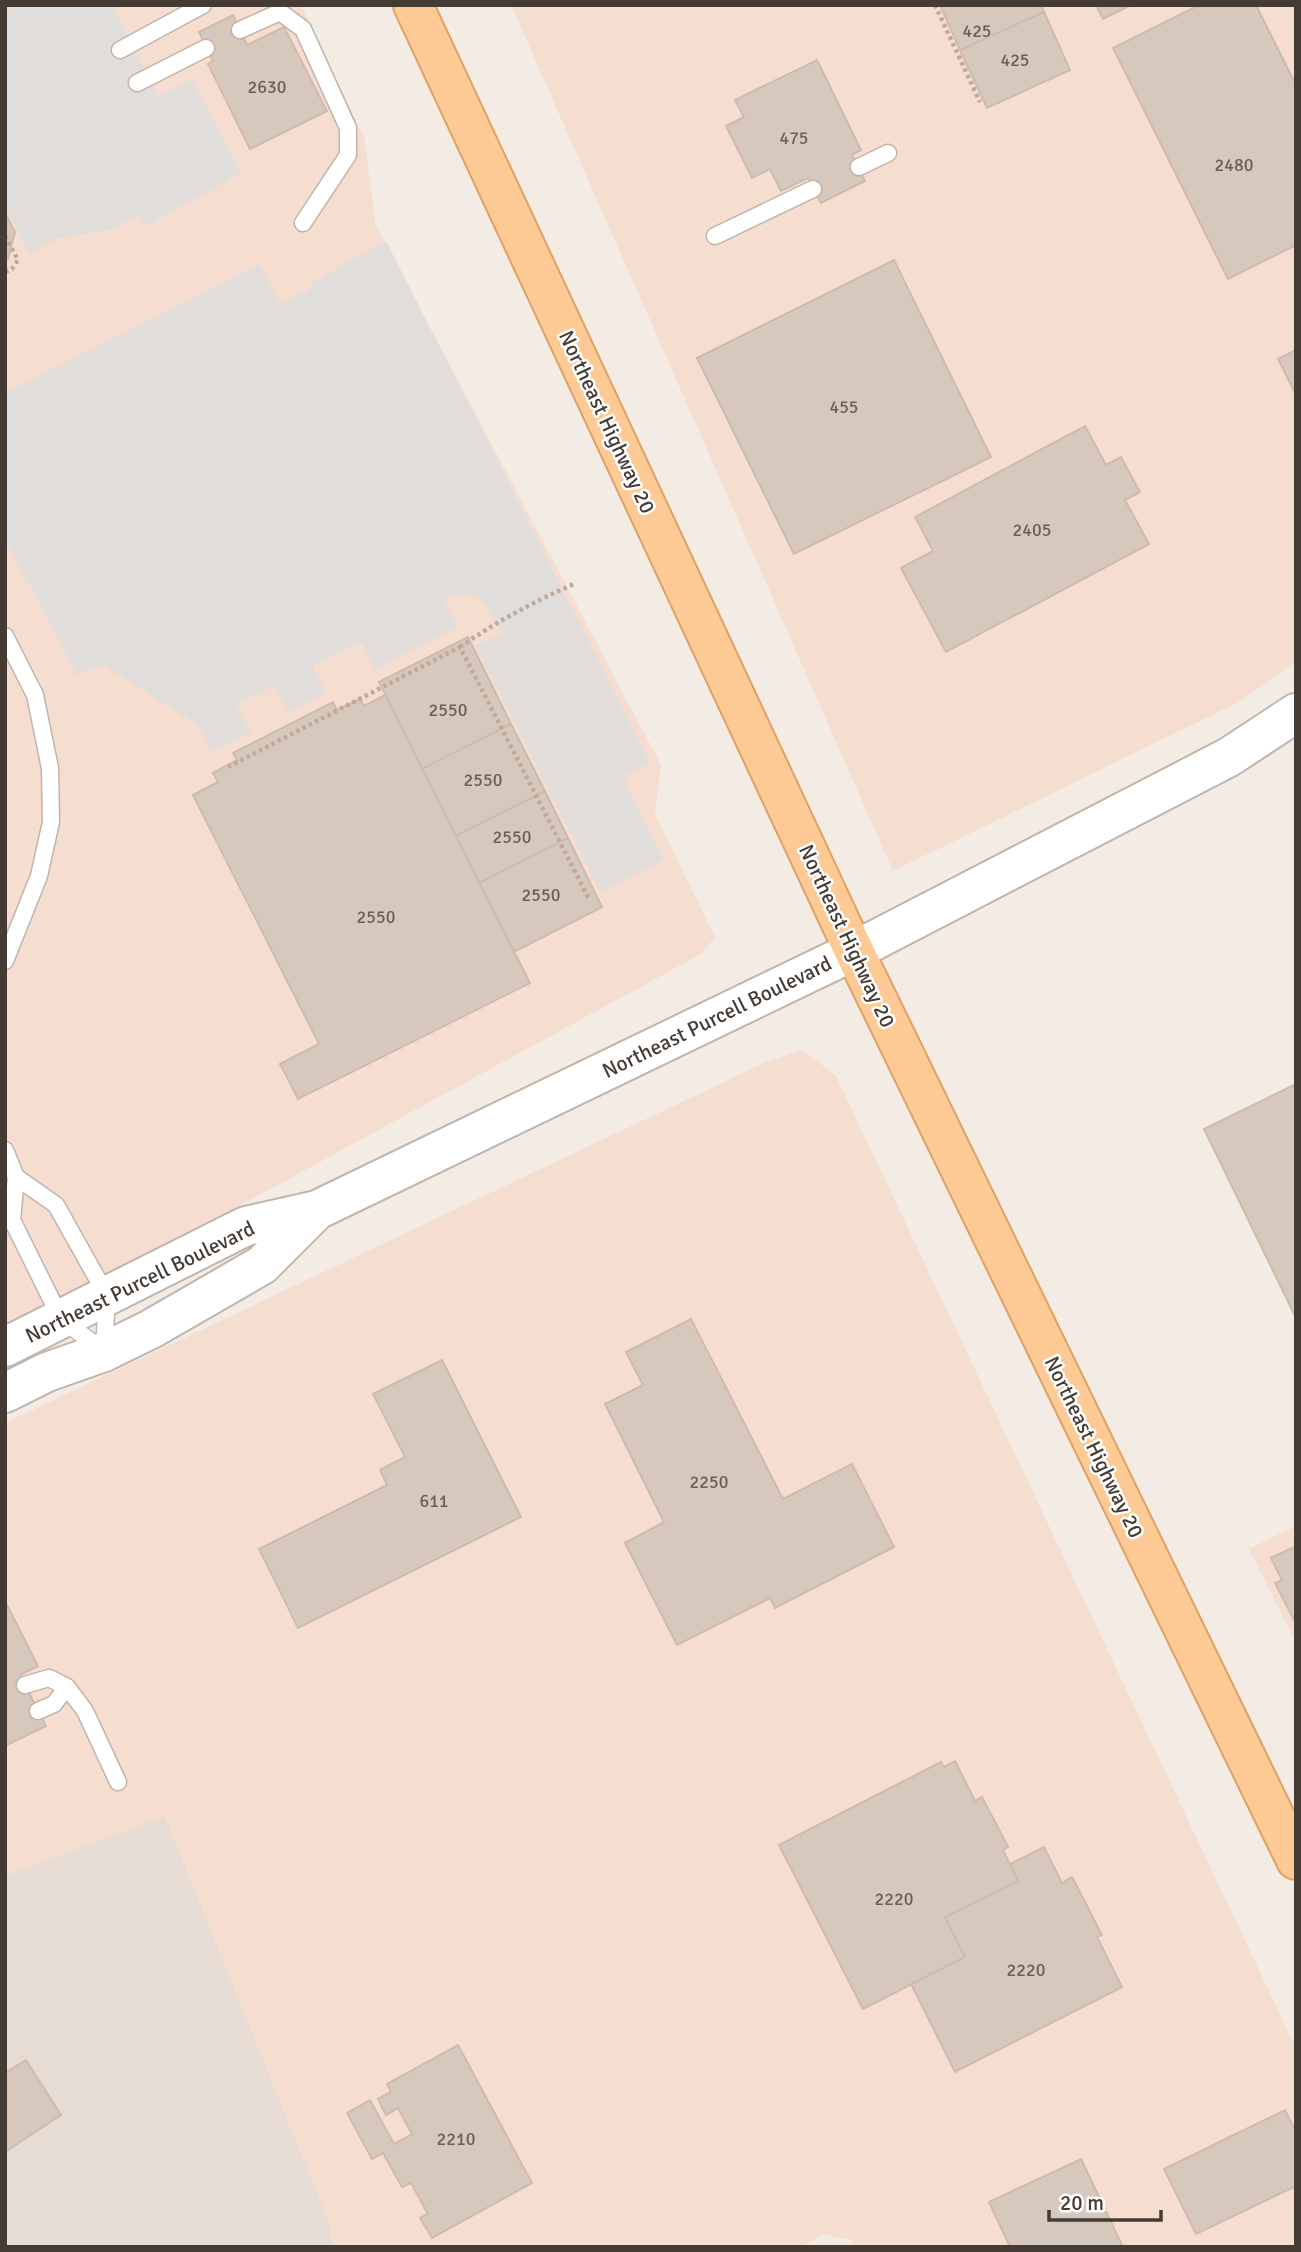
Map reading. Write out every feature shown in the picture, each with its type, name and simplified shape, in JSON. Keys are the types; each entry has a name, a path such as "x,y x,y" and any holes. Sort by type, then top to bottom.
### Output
{"main road":[{"name":"Northeast Highway 20","path":"413,5 854,951 1296,1860"}],"street":[{"name":"Northeast Purcell Boulevard","path":"5,1347 246,1226 317,1210 854,951 1229,757 1296,713"},
{"name":"Northeast Purcell Boulevard","path":"5,1393 47,1372 104,1352 151,1329 262,1265 317,1210"}],"lane":[{"path":"120,50 203,5"},
{"path":"240,30 280,12 303,29 348,128 348,155 303,223"},
{"path":"137,83 206,48"},
{"path":"859,167 888,153"},
{"path":"715,236 813,189"},
{"path":"5,636 35,695 50,768 51,822 40,876 5,961"},
{"path":"5,1150 16,1177 12,1220 61,1319 104,1352"},
{"path":"16,1177 56,1205 107,1296 104,1352"},
{"path":"25,1685 49,1678 67,1687 85,1711 118,1782"},
{"path":"38,1711 54,1704 67,1687"}],"path":[{"path":"935,5 980,102"},
{"path":"5,236 18,260 12,269 5,272"},
{"path":"228,767 460,647 533,601 574,584"},
{"path":"460,647 589,899"}],"shaded area":[{"path":"5,5 301,5 365,140 375,223 661,765 655,815 715,937 703,953 131,1265 5,1328"},
{"path":"5,5 112,5 158,96 192,79 241,173 146,226 140,215 112,229 56,239 28,253 5,207"},
{"path":"511,5 1296,5 1296,662 1239,702 893,871"},
{"path":"386,241 650,763 627,775 624,781 664,860 600,891 475,646 502,632 489,608 479,598 469,594 449,597 446,605 458,626 375,669 362,643 314,665 313,669 326,693 289,712 274,686 239,703 238,707 251,732 211,752 198,725 102,664 77,675 5,538 5,393 259,264 280,305 310,290 312,283"},
{"path":"803,1050 836,1076 1296,2048 1296,2247 853,2247 851,2240 823,2234 801,2247 332,2247 331,2227 165,1816 5,1876 5,1423 766,1062"},
{"path":"1296,1526 1296,1643 1249,1549"},
{"path":"165,1816 331,2227 332,2247 5,2247 5,1876"}],"building":[{"path":"940,5 1041,5 1044,12 960,50"},
{"path":"1096,5 1131,5 1103,19"},
{"path":"1199,5 1256,5 1296,85 1296,245 1228,279 1113,48"},
{"path":"1044,12 1070,70 987,108 960,50"},
{"path":"233,15 247,45 284,27 327,111 250,149 208,64 213,61 199,32"},
{"path":"817,60 861,150 852,155 865,181 821,203 808,178 781,191 770,169 752,178 726,126 744,117 735,100"},
{"path":"5,213 15,232 8,259 5,260"},
{"path":"894,260 991,457 794,554 697,358"},
{"path":"1296,350 1296,395 1278,359"},
{"path":"1085,426 1106,465 1121,457 1140,492 1125,500 1149,544 946,652 901,568 933,551 915,517"},
{"path":"468,637 511,724 422,769 379,682"},
{"path":"385,695 530,983 298,1099 280,1064 319,1044 193,795 218,782 213,773 237,760 233,753 333,702 337,710 360,699 364,706"},
{"path":"511,724 545,791 456,836 422,769"},
{"path":"545,791 568,838 479,883 456,836"},
{"path":"568,838 602,907 514,952 479,883"},
{"path":"1296,1084 1296,1318 1204,1129"},
{"path":"691,1319 783,1499 852,1464 894,1547 775,1608 770,1598 677,1645 625,1543 664,1522 605,1404 643,1385 626,1352"},
{"path":"442,1360 521,1517 298,1628 259,1549 387,1485 380,1470 405,1457 373,1394"},
{"path":"1296,1546 1296,1624 1275,1583 1282,1580 1271,1558"},
{"path":"5,1601 38,1666 20,1675 46,1726 5,1746"},
{"path":"955,1761 975,1801 982,1797 1008,1847 1003,1850 1018,1881 945,1917 965,1957 863,2009 779,1845 941,1762 944,1767"},
{"path":"1044,1847 1062,1883 1072,1877 1102,1935 1097,1937 1122,1987 955,2072 911,1984 965,1957 945,1917 1018,1881 1010,1864"},
{"path":"458,2045 532,2183 432,2238 420,2218 428,2214 411,2183 402,2187 383,2153 372,2159 347,2113 370,2100 394,2144 412,2134 398,2108 386,2115 378,2099 391,2092 387,2084"},
{"path":"26,2060 61,2115 5,2152 5,2073"},
{"path":"1285,2110 1296,2132 1296,2186 1196,2234 1164,2169"},
{"path":"1081,2159 1123,2247 1010,2247 989,2202"}]}
